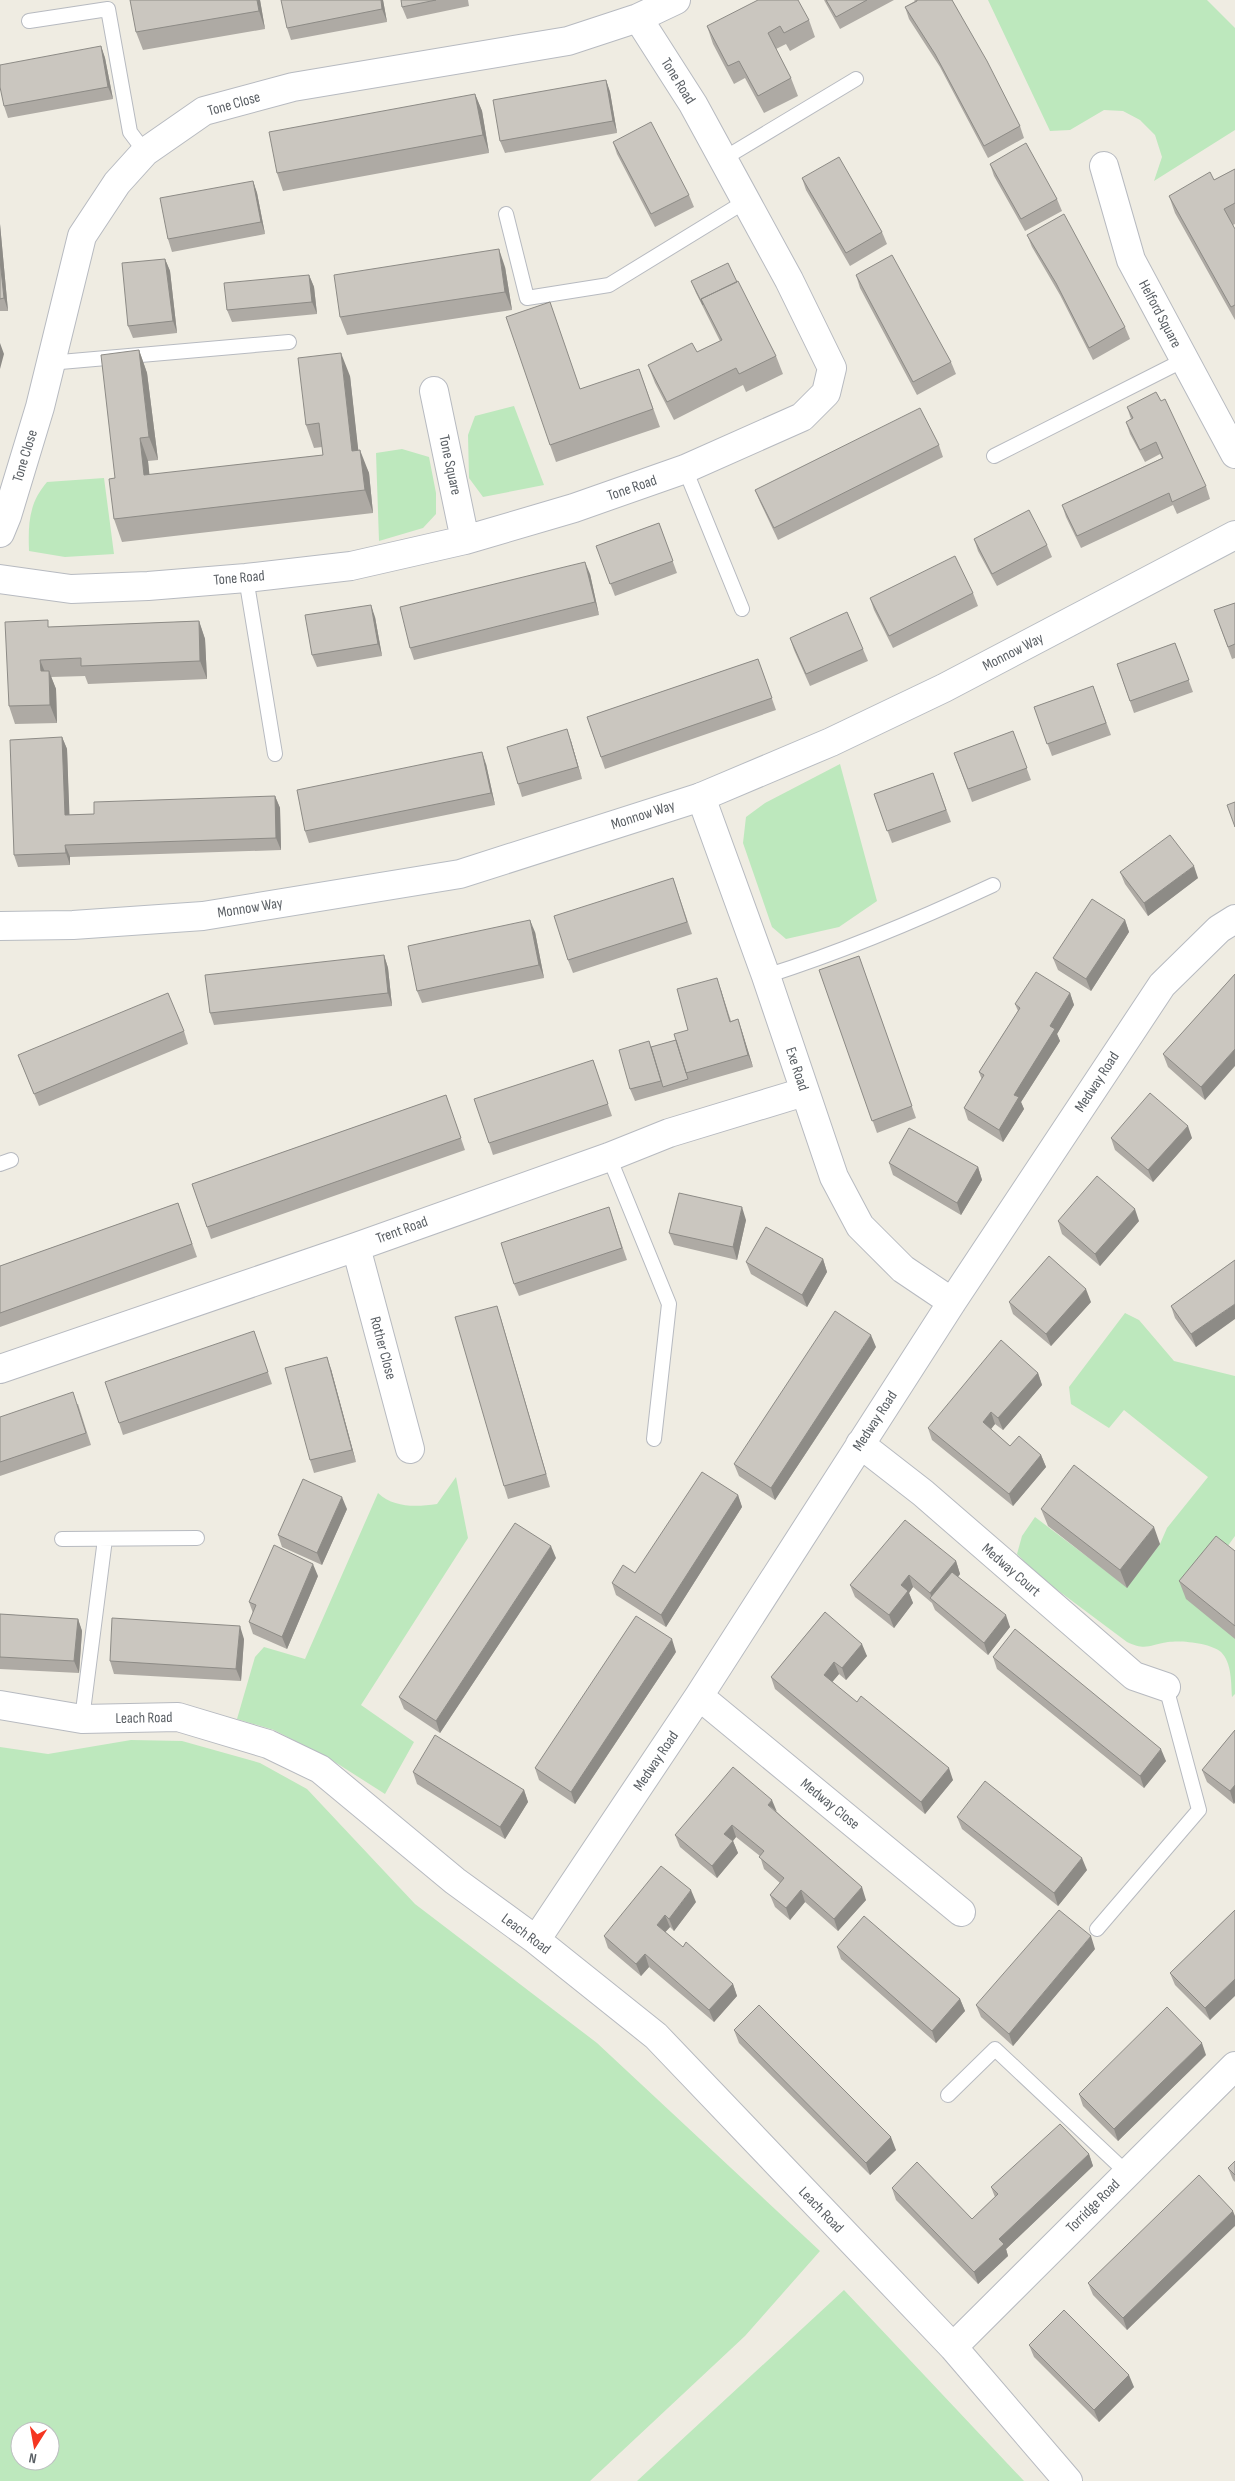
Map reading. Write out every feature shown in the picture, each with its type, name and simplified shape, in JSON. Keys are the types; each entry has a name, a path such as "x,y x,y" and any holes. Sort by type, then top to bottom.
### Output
{"street":[{"name":"Tone Close","path":"0,534 40,407 49,363 82,236 117,183 145,152 204,111 293,87 568,41 638,18 676,0"},
{"name":"Tone Road","path":"0,579 71,588 148,586 246,578 351,566 465,540 574,508 686,469 802,418 826,393 832,368 789,280 723,159 692,104 638,18"},
{"name":"Helford Square","path":"1104,166 1131,260 1235,454"},
{"name":"Tone Square","path":"434,391 465,540"},
{"name":"Monnow Way","path":"0,926 73,925 203,916 460,874 701,797 831,742 944,688 1235,535"},
{"name":"Exe Road","path":"701,797 766,976 834,1177 860,1226 904,1268 952,1302"},
{"name":"Medway Road","path":"536,1940 699,1696 952,1302 1162,984 1219,929 1235,919"},
{"name":"Trent Road","path":"0,1369 356,1247 609,1157 669,1133 804,1092"},
{"name":"Rother Close","path":"356,1247 410,1449"},
{"name":"Medway Court","path":"860,1444 923,1493 1134,1676 1166,1687"},
{"name":"Medway Close","path":"699,1696 961,1912"},
{"name":"Leach Road","path":"0,1705 82,1719 178,1717 268,1744 320,1769 455,1882 536,1940 656,2036 953,2347 1068,2481"},
{"name":"Torridge Road","path":"953,2347 1235,2066"}],"lane":[{"path":"29,21 108,9 130,132 145,152"},
{"path":"723,159 856,79"},
{"path":"506,214 527,298 610,285 746,201"},
{"path":"49,363 289,342"},
{"path":"994,456 1184,360"},
{"path":"686,469 742,610"},
{"path":"246,578 275,754"},
{"path":"766,976 838,953 905,926 993,885"},
{"path":"609,1157 669,1304 654,1439"},
{"path":"62,1539 197,1538"},
{"path":"82,1719 105,1539"},
{"path":"1097,1929 1199,1810 1166,1687"},
{"path":"948,2095 995,2049 1127,2173"}],"green space":[{"path":"988,0 1207,0 1235,28 1235,130 1154,181 1162,157 1155,135 1140,120 1123,111 1104,110 1070,130 1050,131"},
{"path":"514,406 544,485 483,497 469,478 468,435 475,416"},
{"path":"402,449 429,457 436,493 436,514 423,528 379,541 376,453"},
{"path":"104,478 114,554 65,557 29,551 29,531 33,506 47,482"},
{"path":"840,764 877,901 839,927 786,939 772,927 743,843 746,817 765,803"},
{"path":"1125,1313 1139,1320 1174,1361 1235,1376 1235,1536 1222,1554 1235,1639 1235,1694 1232,1697 1230,1673 1225,1657 1221,1652 1203,1644 1180,1641 1143,1647 1133,1645 1040,1577 1017,1554 1022,1536 1035,1517 1127,1587 1160,1544 1167,1528 1208,1477 1124,1410 1109,1428 1071,1404 1069,1387"},
{"path":"456,1477 468,1538 361,1705 414,1742 385,1794 327,1757 274,1730 237,1719 255,1657 264,1647 305,1659 378,1493 398,1504 421,1506 437,1504"},
{"path":"131,1740 182,1741 260,1763 307,1789 415,1904 597,2043 820,2251 745,2336 590,2481 0,2481 0,1747 48,1754"},
{"path":"844,2290 1024,2481 637,2481"}],"building":[{"path":"130,0 257,0 259,11 136,32"},
{"path":"281,0 381,0 382,9 287,28"},
{"path":"401,0 436,0 402,7"},
{"path":"758,0 798,0 809,20 784,33 780,26 768,33 791,78 758,96 739,61 728,66 707,26"},
{"path":"826,0 867,0 836,17"},
{"path":"917,0 952,0 987,61 1020,126 984,146 935,54 905,7"},
{"path":"101,46 108,87 4,106 0,87 0,65"},
{"path":"606,80 613,121 500,141 493,100"},
{"path":"475,94 483,135 277,173 269,132"},
{"path":"651,122 689,195 651,214 613,142"},
{"path":"1026,143 1057,199 1021,219 990,164"},
{"path":"839,157 882,232 846,253 802,178"},
{"path":"1235,169 1235,203 1224,209 1235,229 1235,305 1231,307 1169,196 1210,172 1214,180"},
{"path":"253,181 261,222 168,239 160,198"},
{"path":"1064,214 1125,327 1089,348 1056,283 1027,235"},
{"path":"499,249 505,292 340,317 334,275"},
{"path":"892,255 951,362 913,382 856,275"},
{"path":"165,259 173,321 128,326 122,263"},
{"path":"0,260 4,298 0,299"},
{"path":"728,263 737,282 701,299 703,305 691,281"},
{"path":"309,275 312,302 227,310 224,283"},
{"path":"738,281 776,356 739,374 736,368 667,402 648,365 692,343 697,352 722,340 701,299"},
{"path":"550,302 580,389 639,369 653,409 550,445 506,317"},
{"path":"139,350 149,437 140,438 144,475 323,455 319,423 306,425 298,358 341,353 352,451 360,450 365,490 114,519 109,479 115,478 101,355"},
{"path":"1156,392 1161,401 1165,399 1206,486 1172,502 1169,493 1077,536 1062,505 1163,458 1156,442 1140,450 1126,422 1133,418 1127,407"},
{"path":"920,408 939,445 774,528 755,490"},
{"path":"1029,510 1047,545 992,574 974,539"},
{"path":"659,523 673,561 610,584 596,546"},
{"path":"955,556 973,593 889,636 870,598"},
{"path":"585,562 595,602 410,648 400,607"},
{"path":"1235,603 1235,644 1228,647 1214,610"},
{"path":"371,605 378,644 312,655 305,615"},
{"path":"847,612 863,649 806,674 790,638"},
{"path":"48,620 48,627 199,621 200,661 81,666 81,658 40,660 41,671 49,671 50,705 9,706 5,622"},
{"path":"1175,643 1189,680 1130,701 1117,664"},
{"path":"758,659 772,698 601,757 587,717"},
{"path":"1093,686 1106,723 1047,744 1034,707"},
{"path":"567,729 578,767 518,784 507,747"},
{"path":"1013,731 1027,768 968,789 954,753"},
{"path":"62,737 65,815 94,814 94,802 275,796 276,838 65,845 66,853 14,855 10,740"},
{"path":"482,752 491,793 305,831 297,790"},
{"path":"933,773 946,810 887,831 874,794"},
{"path":"1235,802 1235,827 1227,805"},
{"path":"1170,835 1194,866 1144,903 1120,872"},
{"path":"673,878 687,922 568,960 554,916"},
{"path":"1092,899 1125,920 1086,979 1053,958"},
{"path":"530,920 539,965 417,991 408,946"},
{"path":"384,955 388,993 210,1013 205,975"},
{"path":"859,956 912,1106 872,1121 819,970"},
{"path":"1036,972 1070,993 1050,1026 1055,1029 1014,1095 1019,1097 999,1130 964,1108 984,1075 979,1072 1020,1008 1015,1004"},
{"path":"1235,974 1235,1049 1201,1087 1163,1054"},
{"path":"717,978 730,1022 738,1019 748,1055 686,1073 674,1034 688,1030 677,989"},
{"path":"168,993 184,1031 34,1094 18,1055"},
{"path":"676,1040 688,1079 663,1087 651,1047"},
{"path":"649,1041 661,1081 630,1089 619,1050"},
{"path":"593,1060 608,1104 489,1143 474,1099"},
{"path":"1150,1093 1188,1126 1148,1170 1111,1138"},
{"path":"446,1095 461,1138 207,1227 192,1184"},
{"path":"909,1128 978,1167 957,1203 889,1163"},
{"path":"1097,1176 1135,1209 1095,1254 1058,1221"},
{"path":"679,1193 742,1207 733,1247 669,1233"},
{"path":"178,1203 192,1244 0,1313 0,1266"},
{"path":"609,1207 622,1248 514,1284 501,1243"},
{"path":"766,1227 823,1259 802,1295 746,1262"},
{"path":"1049,1256 1086,1289 1046,1334 1009,1302"},
{"path":"1235,1260 1235,1304 1191,1334 1171,1306"},
{"path":"497,1306 546,1474 504,1486 455,1317"},
{"path":"835,1311 871,1335 771,1488 734,1464"},
{"path":"254,1331 268,1372 119,1423 105,1382"},
{"path":"1001,1340 1038,1373 998,1418 991,1412 983,1422 1010,1446 1019,1436 1041,1455 1009,1494 928,1428"},
{"path":"327,1357 352,1450 310,1460 285,1368"},
{"path":"73,1392 86,1433 0,1462 0,1417"},
{"path":"1074,1465 1154,1527 1120,1570 1041,1509"},
{"path":"702,1472 738,1495 661,1615 612,1583 623,1565 635,1573"},
{"path":"303,1479 342,1497 317,1553 278,1535"},
{"path":"905,1520 956,1561 930,1593 909,1575 901,1585 908,1591 889,1615 850,1585"},
{"path":"515,1523 551,1546 436,1721 399,1697"},
{"path":"1216,1536 1235,1551 1235,1626 1179,1581"},
{"path":"274,1545 313,1564 282,1637 249,1622 256,1605 249,1602"},
{"path":"952,1572 1006,1615 984,1643 930,1598"},
{"path":"825,1612 862,1644 842,1668 834,1662 824,1675 857,1702 861,1696 949,1768 921,1802 771,1677"},
{"path":"0,1614 78,1619 74,1661 0,1657"},
{"path":"636,1616 672,1639 571,1792 535,1768"},
{"path":"112,1618 240,1626 236,1669 110,1661"},
{"path":"1015,1629 1161,1749 1140,1776 993,1657"},
{"path":"1235,1730 1235,1785 1230,1791 1202,1770"},
{"path":"435,1735 524,1790 500,1827 413,1772"},
{"path":"733,1767 772,1800 768,1805 862,1887 834,1919 801,1890 786,1908 770,1895 784,1878 759,1857 764,1851 732,1825 724,1834 733,1841 712,1866 675,1835"},
{"path":"985,1781 1082,1858 1054,1893 957,1817"},
{"path":"661,1866 691,1890 669,1919 665,1915 657,1925 683,1947 686,1942 733,1984 709,2010 645,1954 636,1964 604,1936"},
{"path":"1059,1910 1091,1936 1009,2034 976,2005"},
{"path":"1235,1910 1235,1979 1205,2008 1170,1973"},
{"path":"864,1916 960,1999 932,2031 837,1947"},
{"path":"759,2005 891,2137 866,2163 734,2030"},
{"path":"1167,2007 1202,2043 1114,2129 1079,2094"},
{"path":"1060,2124 1089,2154 999,2239 1004,2244 974,2272 892,2188 917,2162 972,2219 998,2194 991,2187"},
{"path":"1235,2161 1235,2175 1228,2168"},
{"path":"1199,2175 1233,2211 1123,2318 1088,2283"},
{"path":"1064,2310 1129,2375 1094,2410 1029,2345"}]}
